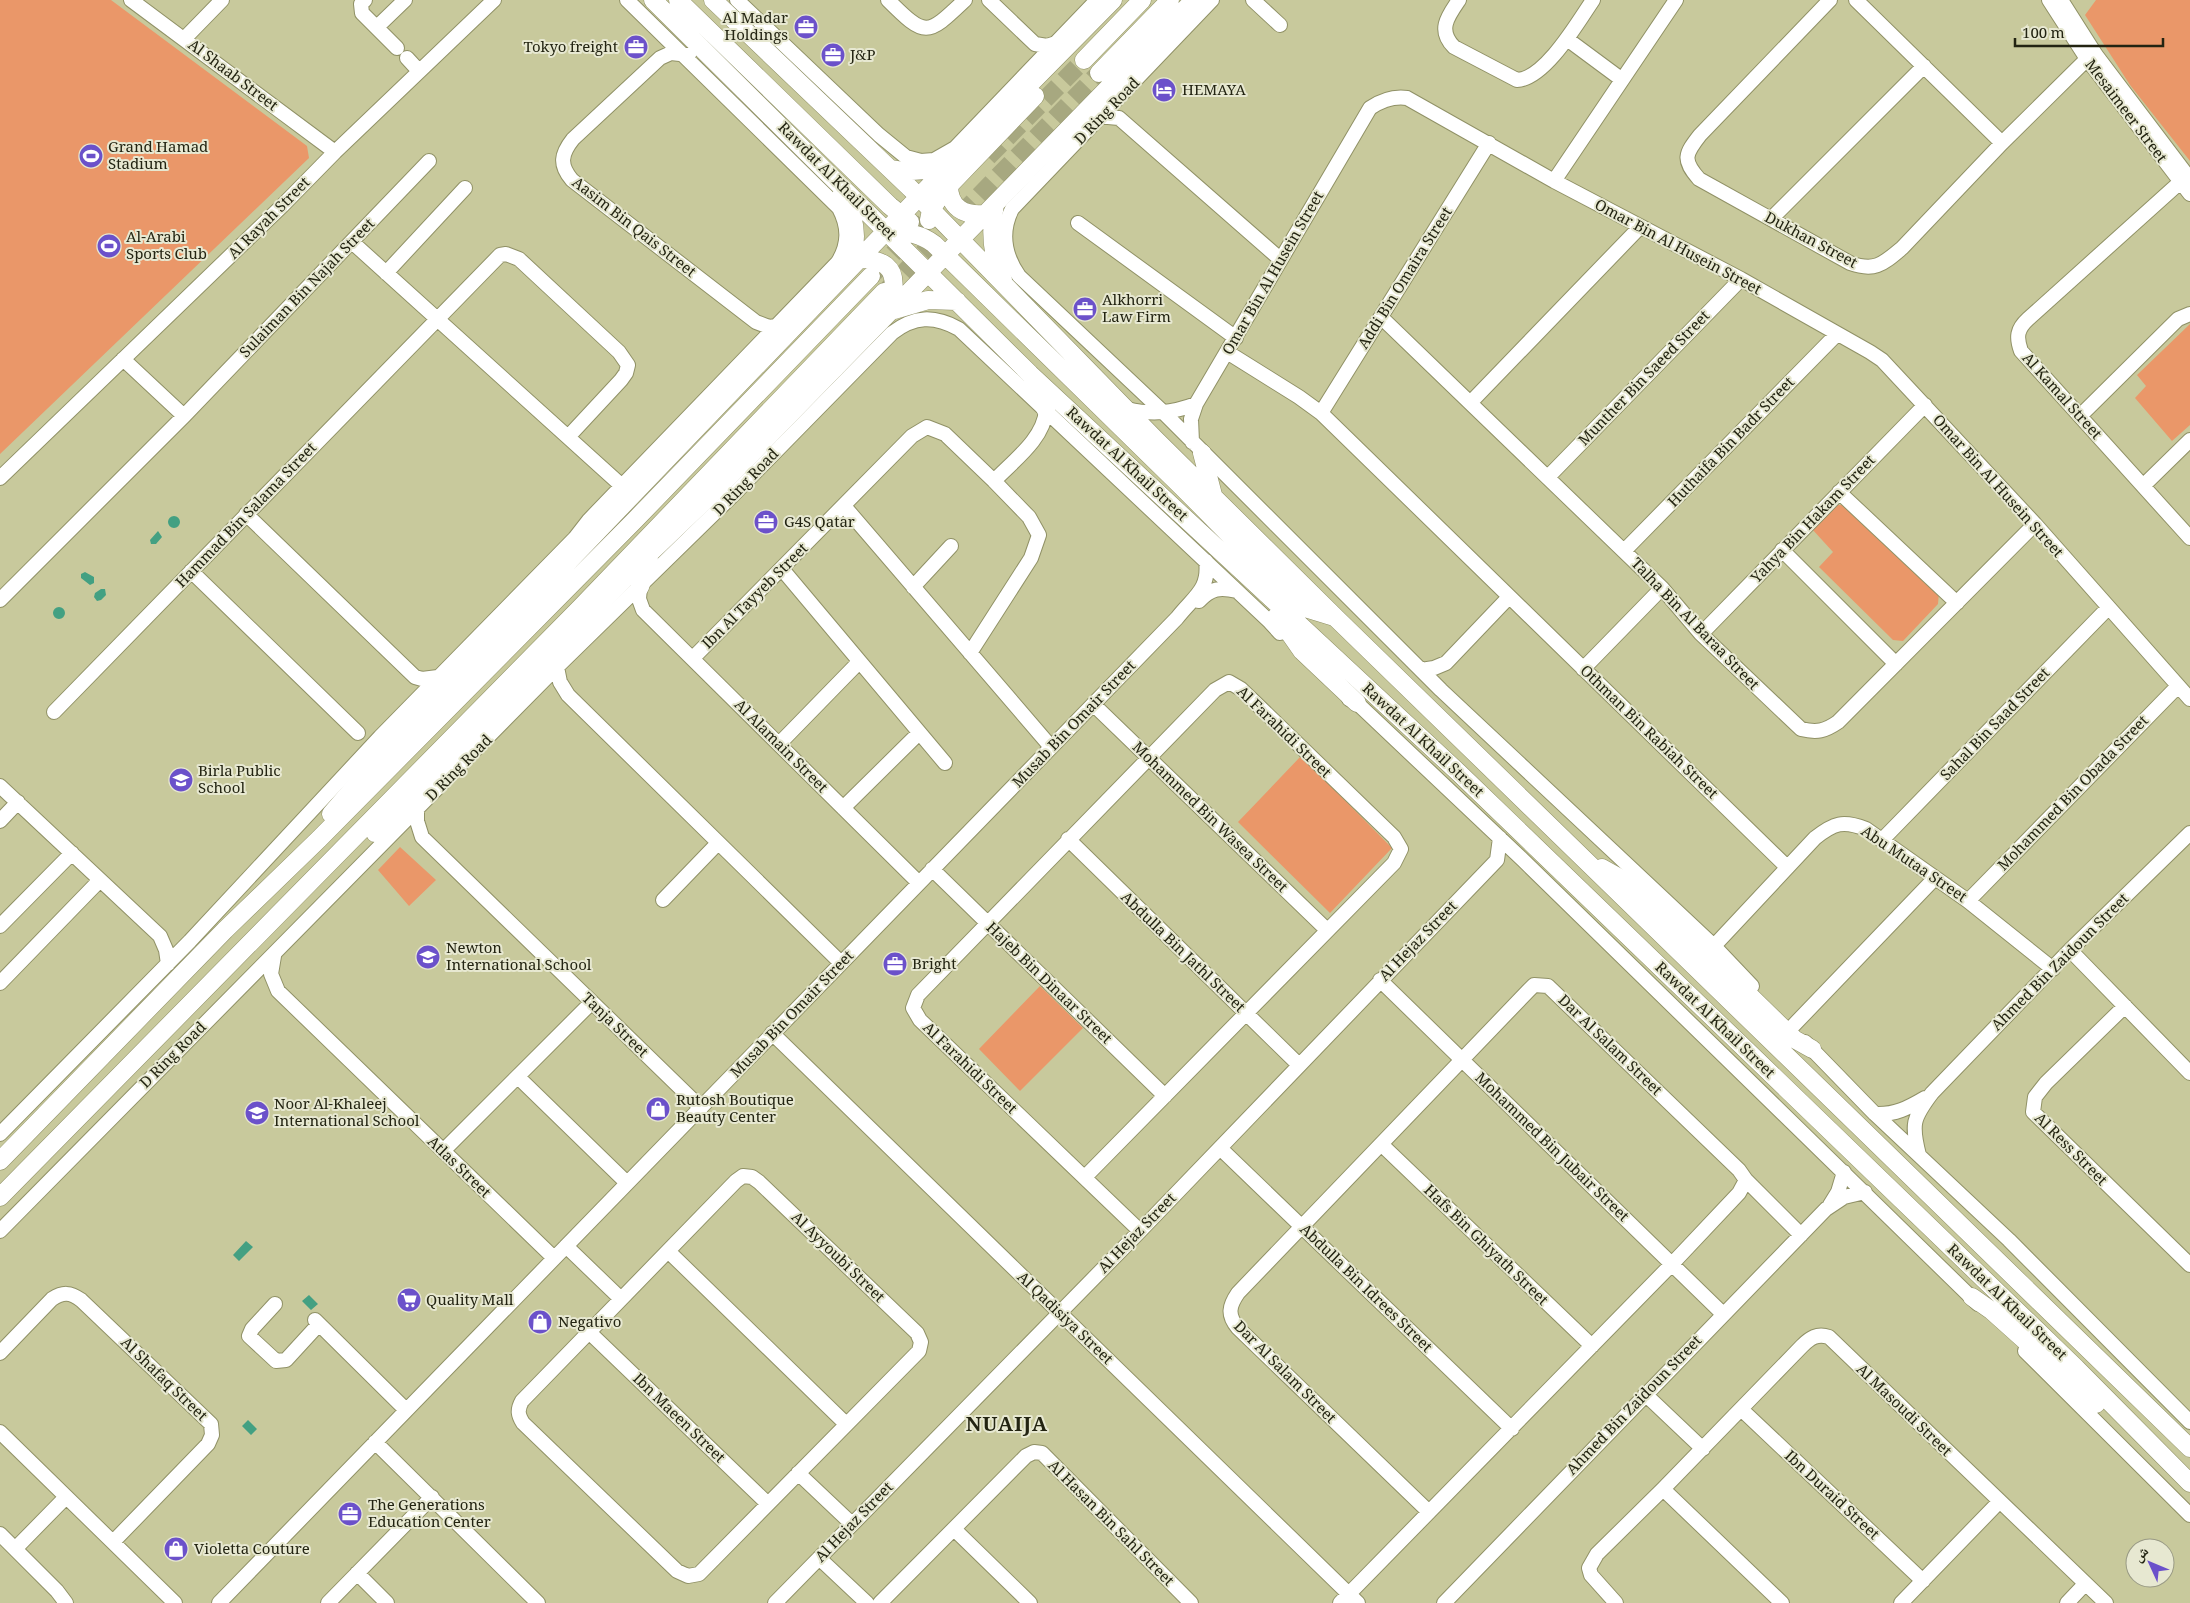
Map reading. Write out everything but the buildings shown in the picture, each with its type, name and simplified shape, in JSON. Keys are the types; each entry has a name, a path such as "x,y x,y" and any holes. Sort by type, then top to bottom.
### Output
{"main road":[{"name":"Rawdat Al Khail Street","path":"653,0 887,230 1030,374 1459,773 2061,1354 2190,1483"},
{"path":"678,0 901,216 925,234 1293,599 1308,609 1335,617"},
{"name":"Rawdat Al Khail Street","path":"713,0 925,203 1006,287 1335,617 2190,1448"},
{"path":"725,0 732,18"},
{"path":"330,862 356,848 377,831 889,312 923,267 925,203 957,157 1113,0"},
{"path":"1084,60 1142,0"},
{"path":"1099,73 1170,0"},
{"path":"747,458 758,436 775,414 888,292 914,269 923,267 945,255 1194,0"},
{"path":"319,839 338,804 594,535 762,352 838,282 901,216 925,203 949,186 1068,61 1092,22"},
{"path":"891,170 902,172 925,171 936,168 957,157"},
{"path":"833,177 853,216 856,231 852,258 838,282"},
{"path":"949,186 952,203 958,210 966,214 990,209"},
{"path":"990,209 994,254 1006,287"},
{"path":"887,230 960,240"},
{"path":"859,259 879,261 887,266 894,282 888,292"},
{"path":"0,1161 225,930 319,839 635,520 871,276"},
{"name":"D Ring Road","path":"0,1197 888,292"},
{"path":"889,312 928,300 957,301"},
{"path":"733,372 762,352"},
{"path":"1030,374 1046,410"},
{"path":"1197,448 1213,495"},
{"path":"594,535 600,508"},
{"path":"1214,545 1232,572 1286,628 1302,651 1357,704"},
{"path":"640,587 651,552"},
{"path":"458,658 495,638"},
{"path":"502,705 532,694"},
{"path":"1589,863 1609,870 1629,884 1707,954 1794,1039 1812,1050"},
{"path":"1972,1297 2060,1371 2121,1428 2153,1445"}],"street":[{"name":"Al Shaab Street","path":"131,0 185,38 335,152"},
{"path":"185,38 222,0"},
{"path":"364,0 361,4 362,13 419,71"},
{"path":"377,27 405,0"},
{"name":"Al Rayah Street","path":"0,478 494,0"},
{"name":"Rawdat Al Khail Street","path":"627,0 839,208 846,220 847,236 845,251 838,262 777,326"},
{"path":"737,0 879,135 906,157 921,161 934,160 955,148 1097,0"},
{"path":"888,0 910,22 925,28 941,23 965,0"},
{"path":"989,0 1032,42 1038,52 1038,62"},
{"name":"D Ring Road","path":"1163,413 1019,276 1010,264 1006,252 1006,225 1012,210 1018,202 1212,0"},
{"path":"1253,0 1280,26"},
{"path":"1459,0 1446,21 1444,28 1449,42 1454,47 1517,80 1535,74 1566,39 1593,0"},
{"path":"1554,181 1676,0"},
{"name":"Dukhan Street","path":"1830,0 1700,135 1691,146 1686,159 1689,168 1699,179 1850,263 1863,267 1874,268 1889,260 2002,143 2091,57"},
{"path":"1856,0 2002,143"},
{"name":"Mesaimeer Street","path":"2058,2 2091,57 2186,179 2190,194"},
{"path":"660,58 665,48 666,37"},
{"path":"1566,39 1622,79"},
{"path":"1032,42 1042,46 1056,43"},
{"path":"660,58 671,53 712,59"},
{"name":"Aasim Bin Qais Street","path":"660,58 573,139 565,149 561,160 564,172 756,322 769,327 777,326"},
{"path":"1772,218 1924,66"},
{"name":"Omar Bin Al Husein Street","path":"1197,448 1191,419 1196,404 1370,108 1378,102 1397,97 1407,98 1554,181 1741,279 1882,360 2035,524 2190,699"},
{"path":"1117,101 1119,118"},
{"path":"1080,118 1102,116 1119,118 1280,259"},
{"name":"Addi Bin Omaira Street","path":"1321,413 1382,318 1488,143"},
{"name":"Sulaiman Bin Najah Street","path":"0,600 184,416 430,161"},
{"name":"Al Kamal Street","path":"2186,179 2028,319 2022,325 2018,334 2021,351 2190,538"},
{"path":"386,273 465,188"},
{"path":"1078,224 1236,338"},
{"path":"1471,402 1640,227"},
{"path":"352,242 622,486"},
{"name":"Hammad Bin Salama Street","path":"54,712 500,255 506,254 519,259 618,352 628,365 626,373 621,380 568,437"},
{"name":"Munther Bin Saeed Street","path":"1548,477 1741,279"},
{"path":"2080,416 2178,319 2190,314"},
{"name":"Rawdat Al Khail Street","path":"926,318 948,323 959,329 1270,622 1294,654 1331,690 1357,704 1500,838 1865,1192 2190,1515"},
{"name":"D Ring Road","path":"0,1231 132,1096 274,956 394,832 733,495 892,333 914,320 926,318"},
{"name":"Talha Bin Al Baraa Street","path":"1382,318 1662,588 1701,634 1801,729 1818,732 1828,729 1838,722 2035,524"},
{"path":"756,322 762,352"},
{"path":"762,352 777,326"},
{"name":"Huthaifa Bin Badr Street","path":"1624,551 1837,334"},
{"name":"Othman Bin Rabiah Street","path":"1227,352 1321,413 1787,867"},
{"path":"124,358 184,416"},
{"path":"0,1134 168,964 380,737 575,538 600,508 733,372"},
{"path":"1127,409 1151,414 1180,410 1196,404"},
{"name":"Yahya Bin Hakam Street","path":"1701,634 1925,405"},
{"path":"994,481 1032,441 1045,422 1046,410"},
{"path":"1163,413 1421,670 1714,946 1875,1114 2009,1240 2190,1422"},
{"name":"Ibn Al Tayyeb Street","path":"693,658 912,436 927,427 945,434 994,481 1029,517 1039,535 1031,558 970,653"},
{"path":"1032,441 1052,429 1093,432"},
{"path":"2143,486 2190,440"},
{"path":"1839,492 1956,602"},
{"path":"844,506 1051,747"},
{"path":"246,514 415,677 422,679 438,677"},
{"path":"913,587 951,546"},
{"path":"1782,550 1896,664"},
{"name":"Musab Bin Omair Street","path":"219,1603 1176,618 1205,585 1207,576 1206,561"},
{"path":"782,569 945,763"},
{"path":"191,571 358,733 366,737 380,737"},
{"path":"640,587 639,599 643,610"},
{"path":"1584,669 1662,588"},
{"name":"Musab Bin Omair Street","path":"1176,618 1214,589 1237,590"},
{"path":"1421,670 1434,668 1446,663 1509,597"},
{"path":"619,608 631,607 643,610"},
{"name":"Sahal Bin Saad Street","path":"1882,840 2108,608"},
{"name":"Al Alamain Street","path":"643,610 919,883"},
{"path":"779,744 859,662"},
{"path":"1442,690 1446,663"},
{"path":"557,668 560,682 568,695 841,964"},
{"path":"415,677 417,700"},
{"name":"Al Farahidi Street","path":"1085,1177 1394,863 1401,849 1394,837 1241,689 1229,682 1221,685 1148,757 986,923 918,995 913,1008 920,1020 1140,1231"},
{"name":"Mohammed Bin Obada Street","path":"1968,901 2178,686"},
{"path":"532,694 554,689 568,695"},
{"name":"Mohammed Bin Wasea Street","path":"1093,704 1327,930"},
{"path":"358,733 361,748 360,759"},
{"path":"843,808 919,733"},
{"path":"0,786 160,936 174,942 190,941"},
{"path":"0,821 18,802"},
{"path":"417,809 417,821 422,837"},
{"name":"Abu Mutaa Street","path":"1714,946 1815,838 1827,828 1841,823 1852,824 1866,829 1882,840 1968,901 2053,969"},
{"path":"394,832 406,832 422,837"},
{"name":"Ahmed Bin Zaidoun Street","path":"1919,1155 1913,1130 1914,1122 1917,1112 1932,1093 2070,950 2190,833"},
{"name":"Tanja Street","path":"422,837 701,1108"},
{"path":"1500,838 1497,860 1523,860"},
{"name":"Abdulla Bin Jathl Street","path":"1068,839 1299,1065"},
{"path":"663,900 718,844"},
{"path":"0,926 72,853"},
{"name":"Al Hejaz Street","path":"775,1603 1140,1231 1497,860"},
{"name":"Hajeb Bin Dinaar Street","path":"932,869 1165,1096"},
{"path":"1791,1028 1935,878"},
{"path":"0,983 100,880"},
{"path":"160,936 166,950 168,964"},
{"path":"2070,950 2190,1073"},
{"path":"274,956 271,974 278,991"},
{"name":"Mohammed Bin Jubair Street","path":"1380,980 1723,1314"},
{"path":"244,986 261,985 278,991"},
{"name":"Dar Al Salam Street","path":"1429,1512 1232,1320 1230,1311 1238,1293 1528,990 1534,986 1548,986 1739,1170 1746,1180"},
{"name":"Atlas Street","path":"278,991 554,1258"},
{"path":"444,1151 592,1002"},
{"name":"Al Ress Street","path":"2125,1006 2046,1083 2035,1097 2033,1112 2190,1266"},
{"name":"Al Qadisiya Street","path":"772,1034 1060,1313 1349,1600"},
{"path":"518,1077 627,1183"},
{"name":"Ahmed Bin Zaidoun Street","path":"1875,1114 1899,1112 1932,1093"},
{"name":"Hafs Bin Ghiyath Street","path":"1381,1144 1592,1346"},
{"name":"Abdulla Bin Idrees Street","path":"1220,1148 1512,1429"},
{"name":"Ahmed Bin Zaidoun Street","path":"1447,1602 1644,1394 1826,1209 1838,1192 1844,1172"},
{"name":"Al Ayyoubi Street","path":"743,1176 752,1177 917,1333 921,1342 919,1350 699,1574 688,1576 677,1571 544,1444 523,1423 519,1416 518,1408 522,1401 668,1251 736,1181 743,1176"},
{"path":"1349,1600 1429,1512 1672,1264 1739,1193 1746,1180 1801,1235"},
{"name":"Ahmed Bin Zaidoun Street","path":"1826,1209 1844,1197 1865,1192"},
{"path":"566,1246 621,1300"},
{"path":"668,1251 846,1424"},
{"name":"Al Shafaq Street","path":"0,1353 52,1299 61,1293 72,1294 81,1300 211,1424 212,1435 208,1444 113,1542"},
{"path":"276,1304 252,1329 249,1336 276,1360 286,1360 317,1322 406,1410"},
{"name":"Ibn Maeen Street","path":"589,1332 768,1504"},
{"name":"Al Masoudi Street","path":"1616,1603 1591,1576 1590,1568 1592,1561 1811,1337 1822,1334 1828,1337 2106,1603"},
{"path":"1644,1394 1703,1449"},
{"name":"Ibn Duraid Street","path":"1741,1409 1923,1581"},
{"path":"0,1432 175,1603"},
{"path":"375,1442 538,1603"},
{"name":"Al Hasan Bin Sahl Street","path":"880,1603 1026,1456 1034,1452 1042,1453 1191,1603"},
{"path":"798,1473 852,1524"},
{"path":"1663,1489 1782,1603"},
{"path":"15,1549 66,1496"},
{"path":"328,1603 432,1497"},
{"path":"1901,1603 1999,1502"},
{"path":"954,1529 1030,1603"},
{"path":"0,1534 58,1591 66,1603"},
{"path":"819,1558 867,1603"},
{"path":"357,1573 387,1603"},
{"path":"2067,1603 2085,1584"}],"shaded area":[{"name":"Al-Arabi Sports Club","path":"0,0 111,0 307,146 309,158 0,454"},
{"path":"2096,0 2190,0 2190,161 2130,85 2085,15"},
{"path":"2190,324 2190,425 2172,441 2135,398 2146,386 2137,375"},
{"path":"1838,505 1848,505 1939,592 1938,604 1903,641 1893,640 1819,567 1833,552 1812,529"},
{"path":"176,516 179,517 179,527 172,528 169,527 168,520 169,517"},
{"path":"158,531 162,537 156,544 151,544 150,540"},
{"path":"85,572 94,577 94,583 90,585 81,578 81,574"},
{"path":"105,589 106,595 97,601 94,597 95,593"},
{"path":"57,607 61,607 65,613 61,619 57,619 53,615 53,611"},
{"path":"1301,756 1392,848 1330,913 1238,822"},
{"path":"400,847 436,880 409,906 378,870"},
{"path":"1040,986 1083,1028 1020,1091 979,1049"},
{"path":"246,1241 253,1247 239,1261 233,1255"},
{"path":"309,1295 318,1304 311,1310 302,1301"},
{"path":"248,1420 257,1429 251,1435 242,1426"}],"tunnel":[{"path":"988,157 1084,60"},
{"path":"885,292 1099,73"},
{"path":"874,273 938,208"}],"place":[{"name":"Al Madar Holdings","path":"806,27"},
{"name":"Tokyo freight","path":"636,47"},
{"name":"J&P","path":"833,55"},
{"name":"HEMAYA","path":"1164,90"},
{"name":"Grand Hamad Stadium","path":"91,156"},
{"name":"Al-Arabi Sports Club","path":"109,246"},
{"name":"Alkhorri Law Firm","path":"1085,309"},
{"name":"G4S Qatar","path":"766,522"},
{"name":"Birla Public School","path":"181,780"},
{"name":"Newton International School","path":"428,957"},
{"name":"Bright","path":"895,964"},
{"name":"Rutosh Boutique Beauty Center","path":"658,1109"},
{"name":"Noor Al-Khaleej International School","path":"257,1113"},
{"name":"Quality Mall","path":"409,1300"},
{"name":"Negativo","path":"540,1322"},
{"name":"The Generations Education Center","path":"350,1514"},
{"name":"Violetta Couture","path":"176,1549"}],"district":[{"name":"NUAIJA","path":"1007,1424"}]}
